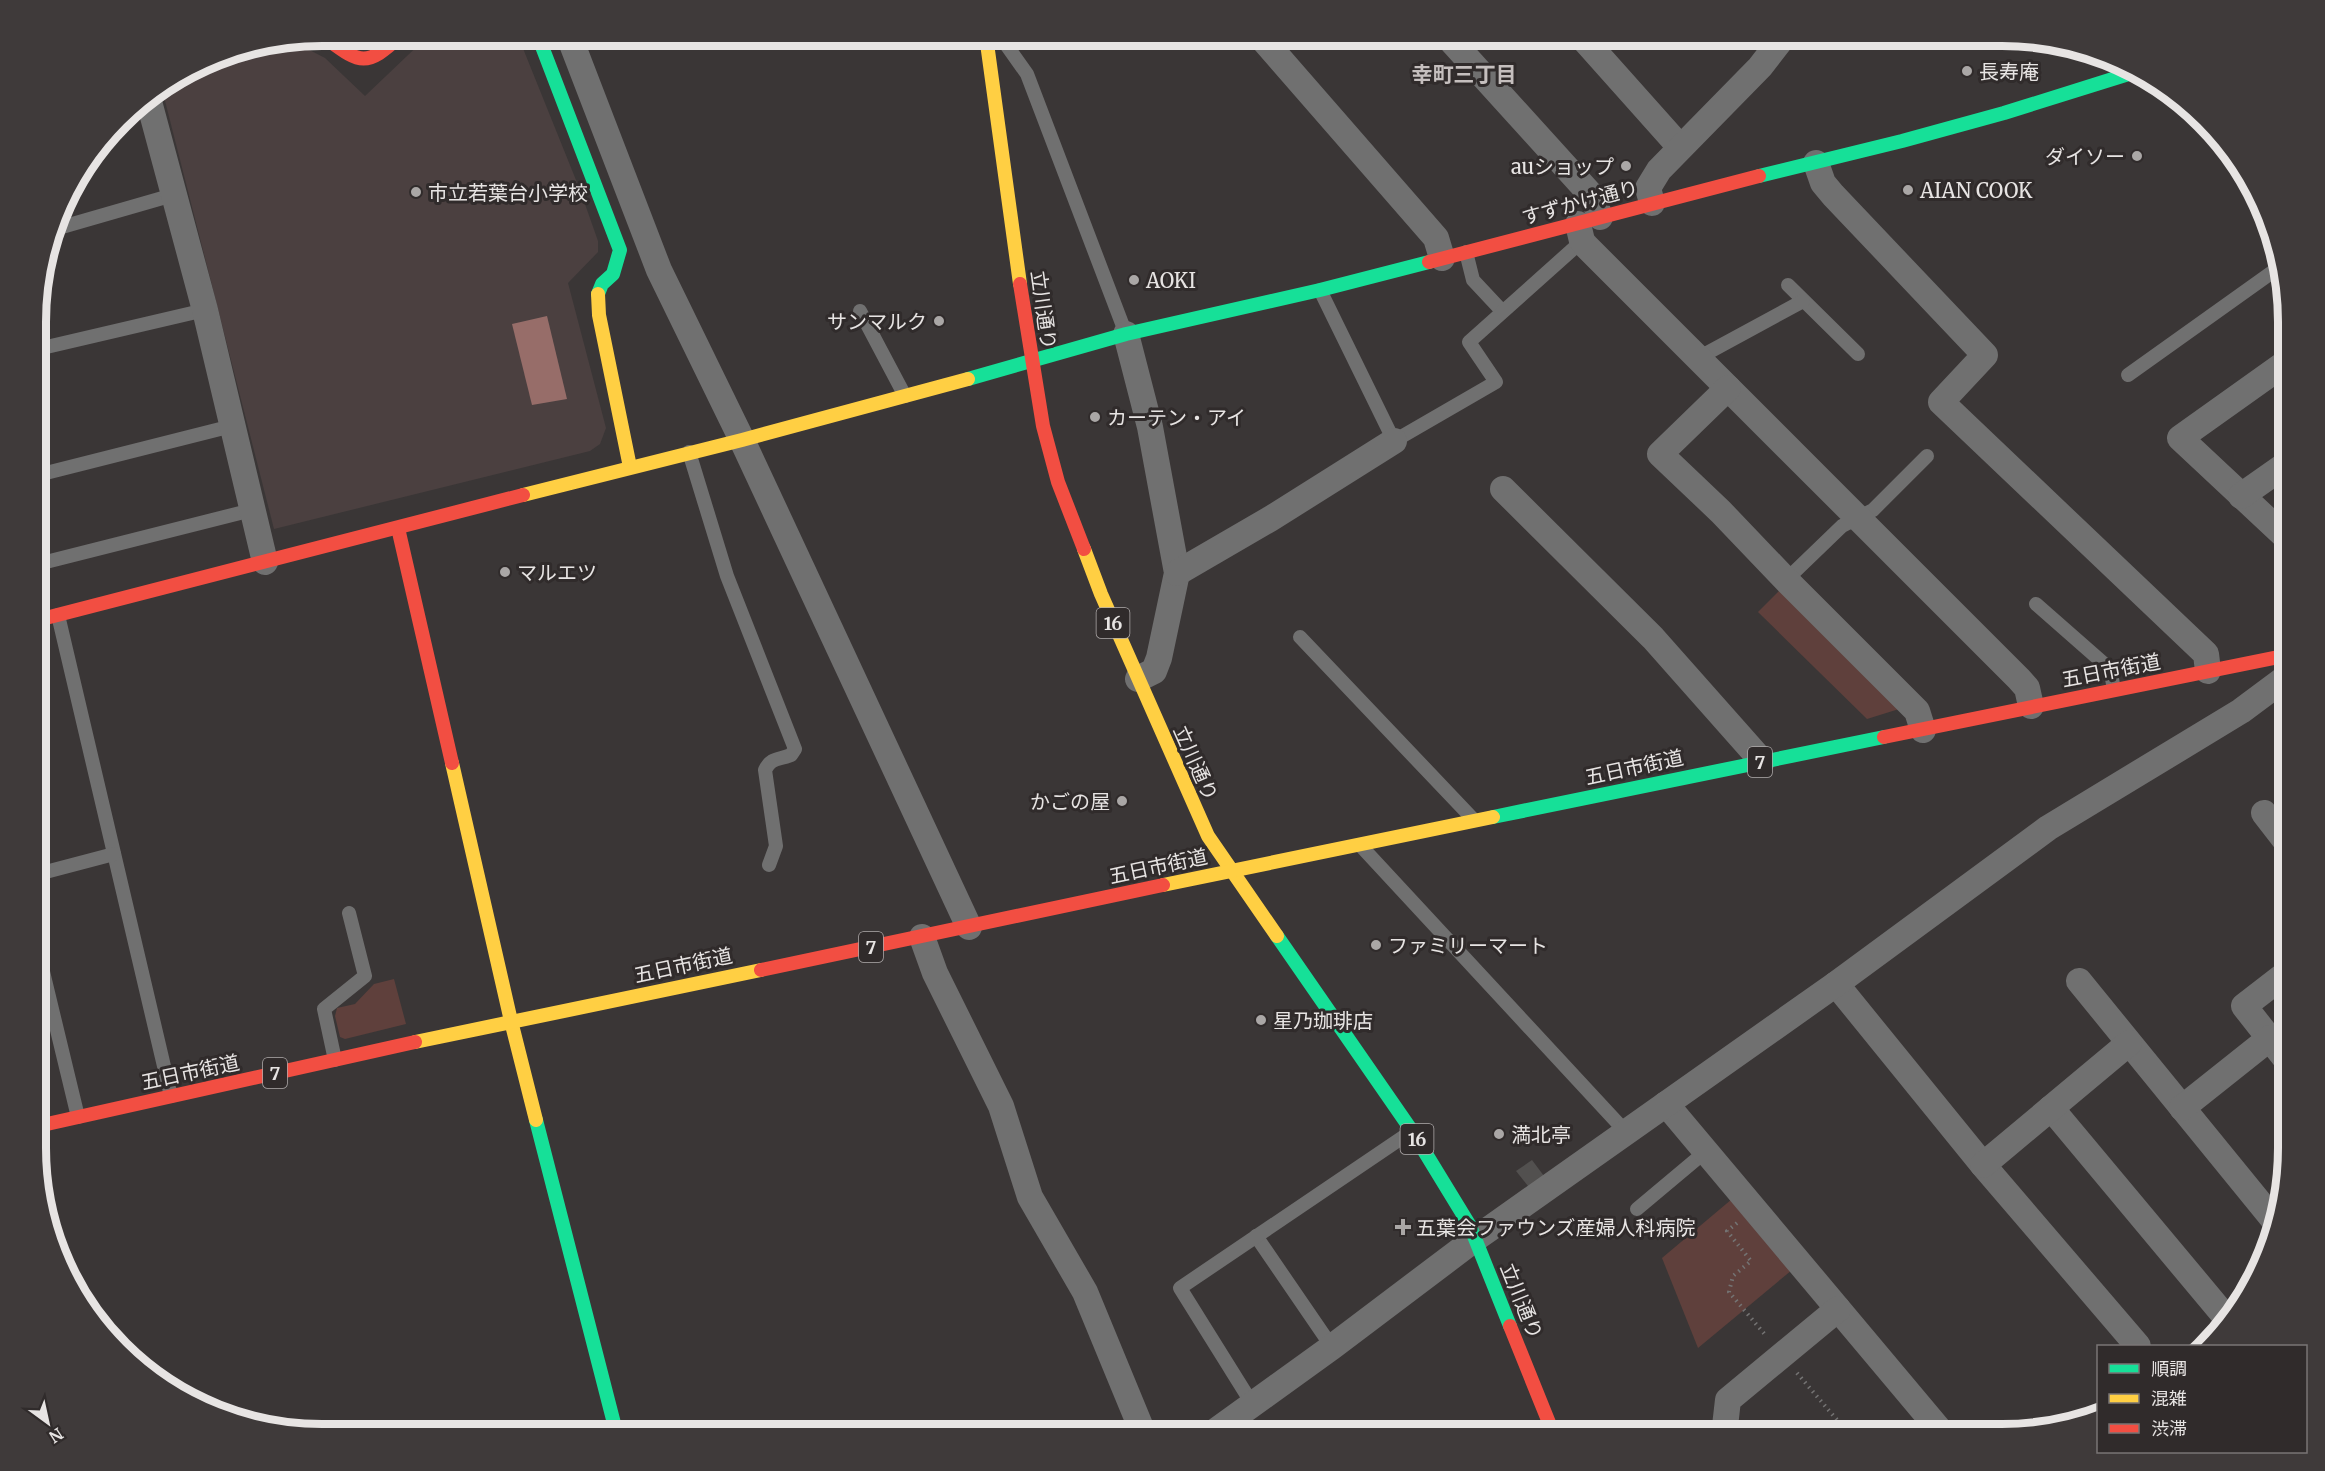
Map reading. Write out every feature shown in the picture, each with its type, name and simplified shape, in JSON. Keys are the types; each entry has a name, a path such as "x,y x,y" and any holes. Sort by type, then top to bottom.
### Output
{"main road":[{"path":"337,46 352,57 365,59 381,53 389,46"},
{"path":"542,46 620,250 613,274 602,284 597,300 598,315 630,468"},
{"name":"立川通り","path":"987,46 1043,426 1058,482 1101,594 1208,836 1412,1131 1458,1205 1475,1239 1550,1424"},
{"name":"すずかけ通り","path":"46,618 689,452 742,441 1126,334 1320,290 1454,255 1587,228 1652,203 1816,163 2004,113 2125,75"},
{"path":"398,528 511,1021 614,1424"},
{"name":"五日市街道","path":"46,1124 511,1021 922,937 1231,870 2278,657"}],"street":[{"path":"573,46 659,270 742,441 969,927"},
{"path":"1269,46 1436,238 1454,255"},
{"path":"1456,46 1593,197 1587,228 1698,358 2019,679 2027,688 2031,706"},
{"path":"1590,46 1680,147"},
{"path":"1652,203 1648,188 1659,170 1760,67 1776,46"},
{"path":"147,109 206,310 265,562"},
{"path":"1816,163 1823,183 1833,195 1985,355 1941,402 2206,654 2208,671"},
{"path":"1126,334 1150,427 1177,573 1159,658 1154,671 1138,679"},
{"path":"2278,368 2180,438 2278,530"},
{"path":"1728,388 1660,454 1917,711 1923,730"},
{"path":"1177,573 1270,519 1394,441"},
{"path":"2241,496 2278,470"},
{"path":"1503,489 1653,638 1762,761"},
{"path":"1226,1424 1475,1239 1836,984 2048,828 2241,711 2278,683"},
{"path":"2264,813 2278,831"},
{"path":"922,937 935,973 1001,1106 1030,1197 1084,1292 1139,1424"},
{"path":"2278,980 2244,1006 2278,1049"},
{"path":"2079,981 2270,1216"},
{"path":"1836,984 1983,1165 2136,1345"},
{"path":"2182,1108 2270,1038"},
{"path":"1983,1165 2129,1043"},
{"path":"1666,1104 1935,1424"},
{"path":"2051,1108 2224,1315"},
{"path":"1725,1424 1728,1400 1838,1309"}],"lane":[{"path":"1007,46 1027,74 1126,334"},
{"path":"64,227 173,195"},
{"path":"1320,290 1394,441 1496,382 1469,342 1587,228"},
{"path":"1454,255 1473,280 1502,311"},
{"path":"2128,375 2274,271"},
{"path":"1788,285 1858,354"},
{"path":"1698,358 1803,301"},
{"path":"46,347 206,310"},
{"path":"860,311 906,396"},
{"path":"46,473 232,426"},
{"path":"689,452 727,576 795,749 791,755 773,759 765,770 776,846 769,865"},
{"path":"1786,580 1842,526 1873,510 1927,456"},
{"path":"46,562 252,510"},
{"path":"2036,604 2110,669 2114,689"},
{"path":"57,615 171,1096"},
{"path":"1300,638 1475,820"},
{"path":"1358,844 1626,1132"},
{"path":"46,872 114,854"},
{"path":"335,1060 324,1009 365,976 349,913"},
{"path":"46,984 78,1117"},
{"path":"1253,1405 1180,1288 1412,1131"},
{"path":"1637,1209 1706,1152"},
{"path":"1256,1236 1332,1347"}],"path":[{"path":"1754,1209 1727,1231 1751,1261 1733,1276 1728,1292 1841,1424"}],"shaded area":[{"path":"418,46 522,46 598,241 598,252 568,283 606,428 600,444 590,451 274,529 164,96 184,83 217,67 268,52 304,47 325,58 365,96"},
{"path":"547,316 567,399 532,405 512,324"},
{"path":"1780,590 1899,709 1867,719 1758,612"},
{"path":"394,979 406,1024 345,1039 340,1037 335,1016 337,1008 355,1004 374,984"},
{"path":"1732,1199 1792,1270 1698,1348 1662,1258"}],"building":[{"path":"1532,1160 1547,1180 1532,1191 1516,1171"}],"traffic: fast":[{"path":"542,46 620,250 613,274 602,284 598,294"},
{"path":"1759,176 2004,113 2125,75"},
{"path":"968,379 1126,334 1320,290 1429,262"},
{"path":"1493,817 1884,737"},
{"path":"1277,936 1412,1131 1470,1226 1510,1326"},
{"path":"536,1120 614,1424"}],"traffic: slow":[{"path":"987,46 1020,284"},
{"path":"598,294 599,315 630,467"},
{"path":"523,495 742,440 968,379"},
{"path":"1084,549 1101,594 1208,836 1277,936"},
{"path":"452,763 536,1120"},
{"path":"1163,885 1493,817"},
{"path":"415,1042 761,970"}],"traffic: jam":[{"path":"337,46 345,52 362,58 369,58 389,46"},
{"path":"1429,262 1759,176"},
{"path":"1020,284 1043,426 1058,482 1084,549"},
{"path":"46,618 523,495"},
{"path":"398,528 452,763"},
{"path":"1884,737 2278,657"},
{"path":"761,970 1163,885"},
{"path":"46,1124 415,1042"},
{"path":"1510,1326 1550,1424"}],"place":[{"name":"長寿庵","path":"1967,71"},
{"name":"ダイソー","path":"2137,156"},
{"name":"auショップ","path":"1626,166"},
{"name":"AIAN COOK","path":"1908,190"},
{"name":"市立若葉台小学校","path":"416,192"},
{"name":"AOKI","path":"1134,280"},
{"name":"サンマルク","path":"939,321"},
{"name":"カーテン・アイ","path":"1095,417"},
{"name":"マルエツ","path":"505,572"},
{"name":"かごの屋","path":"1122,801"},
{"name":"ファミリーマート","path":"1376,945"},
{"name":"星乃珈琲店","path":"1261,1020"},
{"name":"満北亭","path":"1499,1134"},
{"name":"五葉会ファウンズ産婦人科病院","path":"1403,1227"}],"district":[{"name":"幸町三丁目","path":"1464,74"}]}
